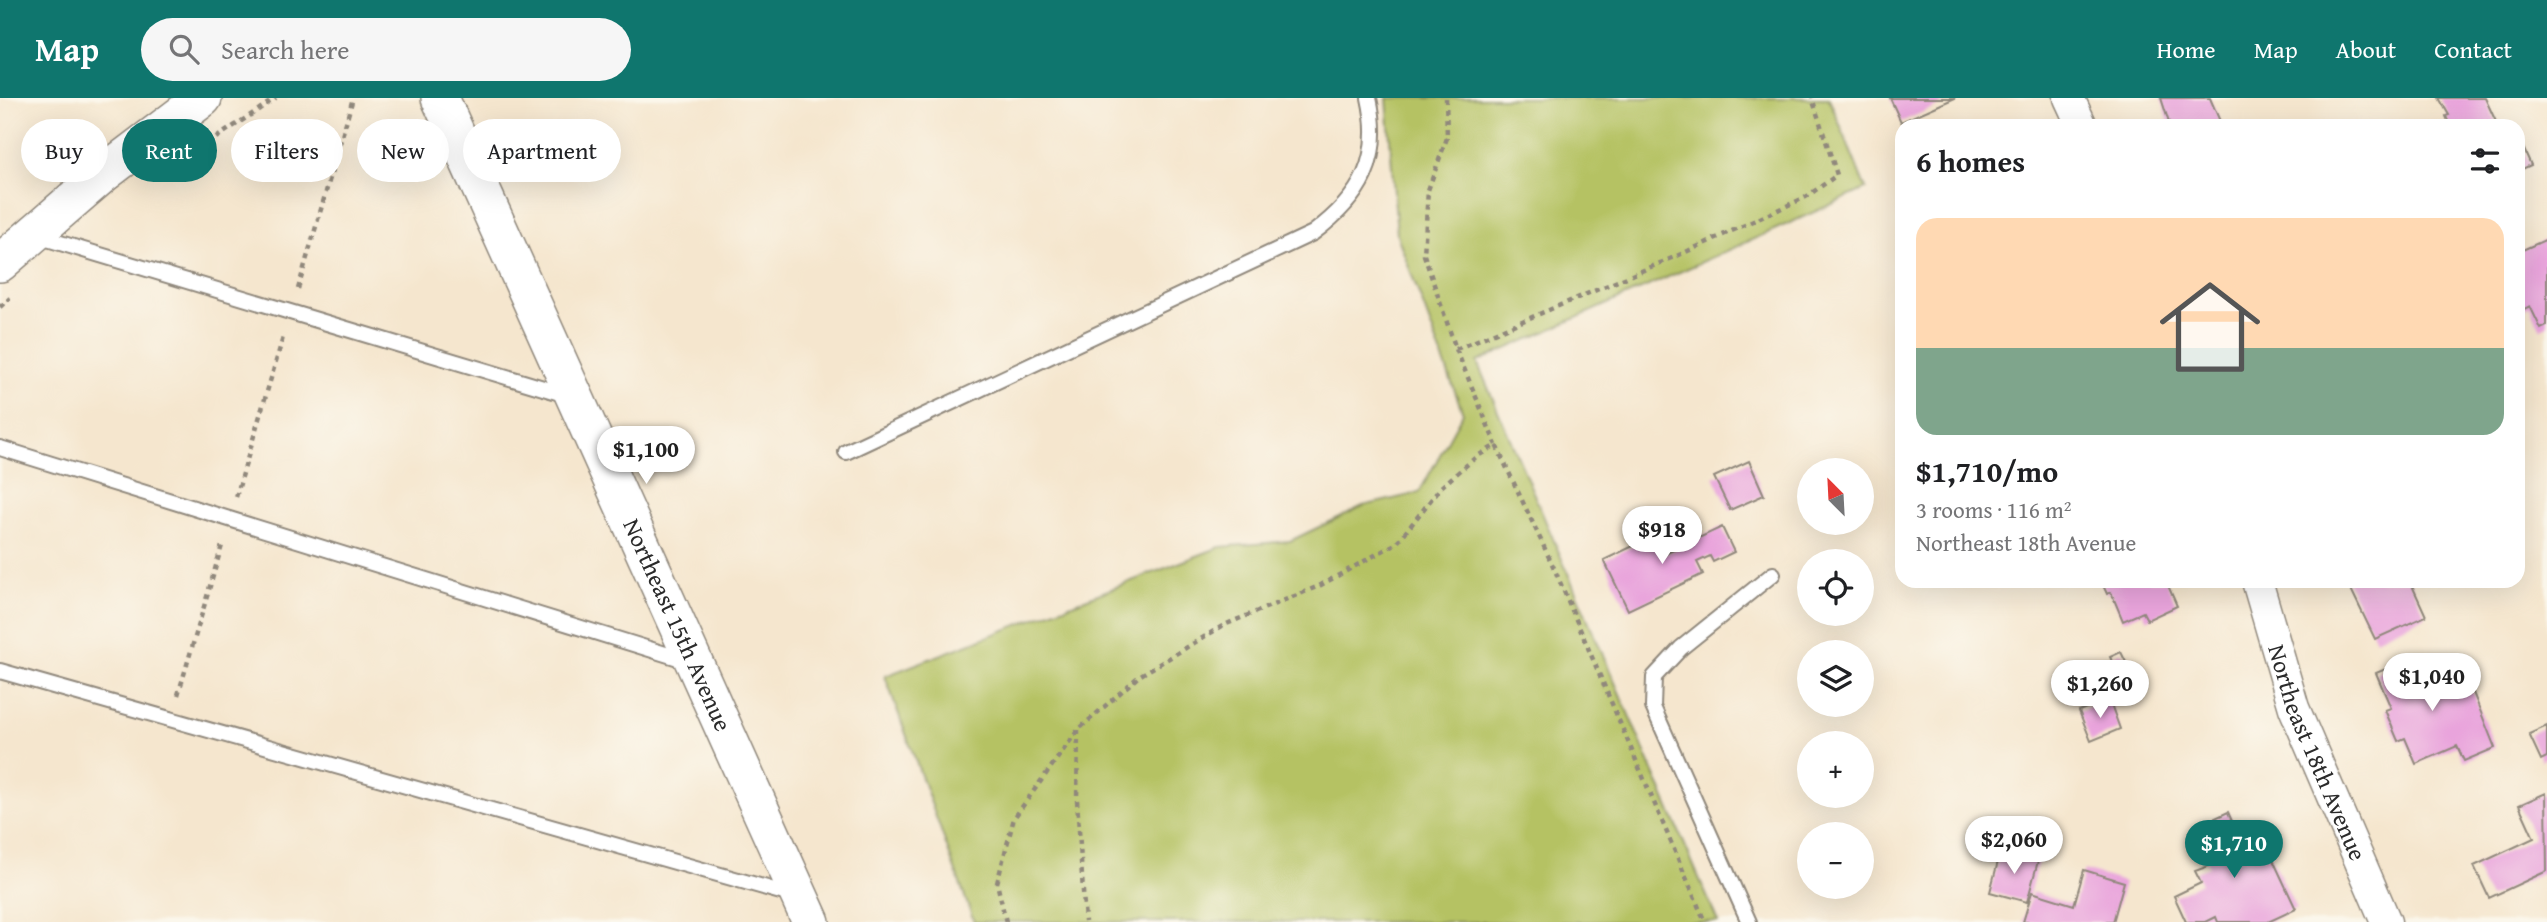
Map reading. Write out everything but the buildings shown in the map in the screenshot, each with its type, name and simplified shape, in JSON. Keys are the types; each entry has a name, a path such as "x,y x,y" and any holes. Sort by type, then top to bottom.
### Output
{"street":[{"path":"0,263 103,174 204,98"},
{"name":"Northeast 15th Avenue","path":"440,98 805,910"},
{"path":"2070,98 2079,119"},
{"name":"Northeast 18th Avenue","path":"2258,588 2294,708 2386,922"}],"lane":[{"path":"846,452 1312,233 1340,213 1361,186 1372,155 1374,120 1369,98"},
{"path":"32,235 575,398"},
{"path":"0,448 694,663"},
{"path":"1749,922 1653,708 1654,677 1681,648 1773,574"},
{"path":"0,671 805,910"}],"path":[{"path":"171,720 353,98"},
{"path":"1446,98 1447,138 1428,190 1424,255 1456,349 1496,445 1554,568 1705,922"},
{"path":"1456,349 1677,256 1806,197 1837,175 1812,98"},
{"path":"1006,922 997,883 1014,818 1078,730 1139,676 1224,625 1319,586 1397,543 1441,488 1476,457 1496,445"},
{"path":"1078,730 1077,800 1085,922"}],"green space":[{"path":"1387,98 1829,98 1866,189 1477,362 1718,922 974,922 885,676 1220,547 1290,541 1363,506 1419,493 1463,413 1397,235"}]}
